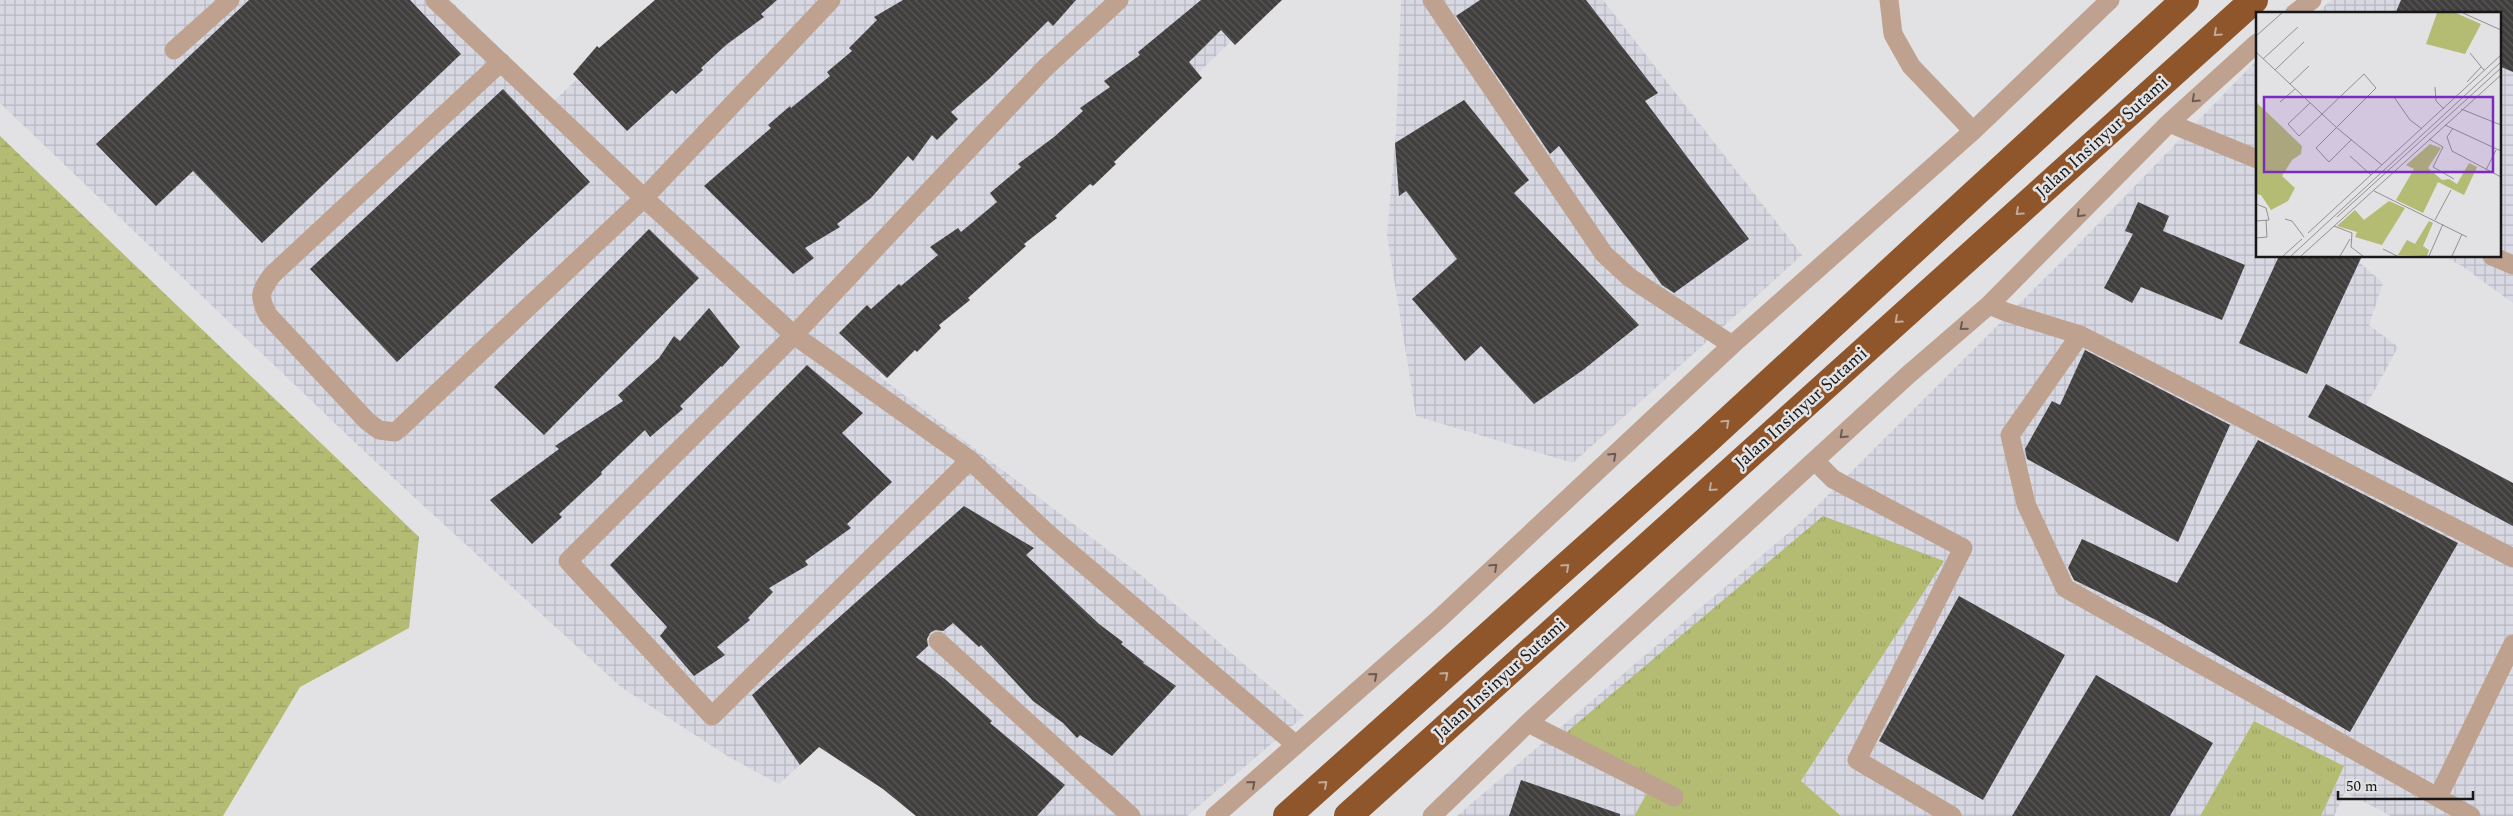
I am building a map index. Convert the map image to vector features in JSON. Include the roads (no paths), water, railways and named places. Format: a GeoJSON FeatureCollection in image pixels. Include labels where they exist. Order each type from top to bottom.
{"type":"FeatureCollection","features":[{"type":"Feature","properties":{"kind":"highway"},"geometry":{"type":"LineString","coordinates":[[1287,816],[1698,448],[2185,0]]}},
{"type":"Feature","properties":{"kind":"highway","name":"Jalan Insinyur Sutami"},"geometry":{"type":"LineString","coordinates":[[1348,816],[2254,0]]}},
{"type":"Feature","properties":{"kind":"street"},"geometry":{"type":"LineString","coordinates":[[174,50],[230,0]]}},
{"type":"Feature","properties":{"kind":"street"},"geometry":{"type":"LineString","coordinates":[[435,0],[644,198],[794,335],[970,460],[1046,532],[1296,745]]}},
{"type":"Feature","properties":{"kind":"street"},"geometry":{"type":"LineString","coordinates":[[501,62],[272,275],[261,290],[261,302],[268,315],[367,421],[379,430],[395,432],[401,427],[644,198],[831,0]]}},
{"type":"Feature","properties":{"kind":"street"},"geometry":{"type":"LineString","coordinates":[[970,460],[712,716],[568,561],[794,335],[1045,68],[1119,0]]}},
{"type":"Feature","properties":{"kind":"street"},"geometry":{"type":"LineString","coordinates":[[1432,0],[1604,254],[1629,277],[1732,345]]}},
{"type":"Feature","properties":{"kind":"street"},"geometry":{"type":"LineString","coordinates":[[1889,0],[1893,34],[1911,66],[1973,131]]}},
{"type":"Feature","properties":{"kind":"street"},"geometry":{"type":"LineString","coordinates":[[1215,816],[1439,619],[1732,345],[1973,131],[2110,0]]}},
{"type":"Feature","properties":{"kind":"street"},"geometry":{"type":"LineString","coordinates":[[2297,12],[2312,0]]}},
{"type":"Feature","properties":{"kind":"street"},"geometry":{"type":"LineString","coordinates":[[1432,816],[1528,723],[1908,375],[1989,305],[2169,123],[2256,44]]}},
{"type":"Feature","properties":{"kind":"street"},"geometry":{"type":"LineString","coordinates":[[2169,123],[2256,159]]}},
{"type":"Feature","properties":{"kind":"street"},"geometry":{"type":"LineString","coordinates":[[2497,258],[2513,265]]}},
{"type":"Feature","properties":{"kind":"street"},"geometry":{"type":"LineString","coordinates":[[1989,305],[2080,335],[2513,558]]}},
{"type":"Feature","properties":{"kind":"street"},"geometry":{"type":"LineString","coordinates":[[2080,335],[2010,436],[2026,504],[2066,588],[2471,816]]}},
{"type":"Feature","properties":{"kind":"street"},"geometry":{"type":"LineString","coordinates":[[1815,461],[1833,479],[1963,548],[1857,760],[1952,816]]}},
{"type":"Feature","properties":{"kind":"street"},"geometry":{"type":"LineString","coordinates":[[938,641],[1131,816]]}},
{"type":"Feature","properties":{"kind":"street"},"geometry":{"type":"LineString","coordinates":[[2438,797],[2513,644]]}},
{"type":"Feature","properties":{"kind":"street"},"geometry":{"type":"LineString","coordinates":[[1528,723],[1674,797]]}}]}
